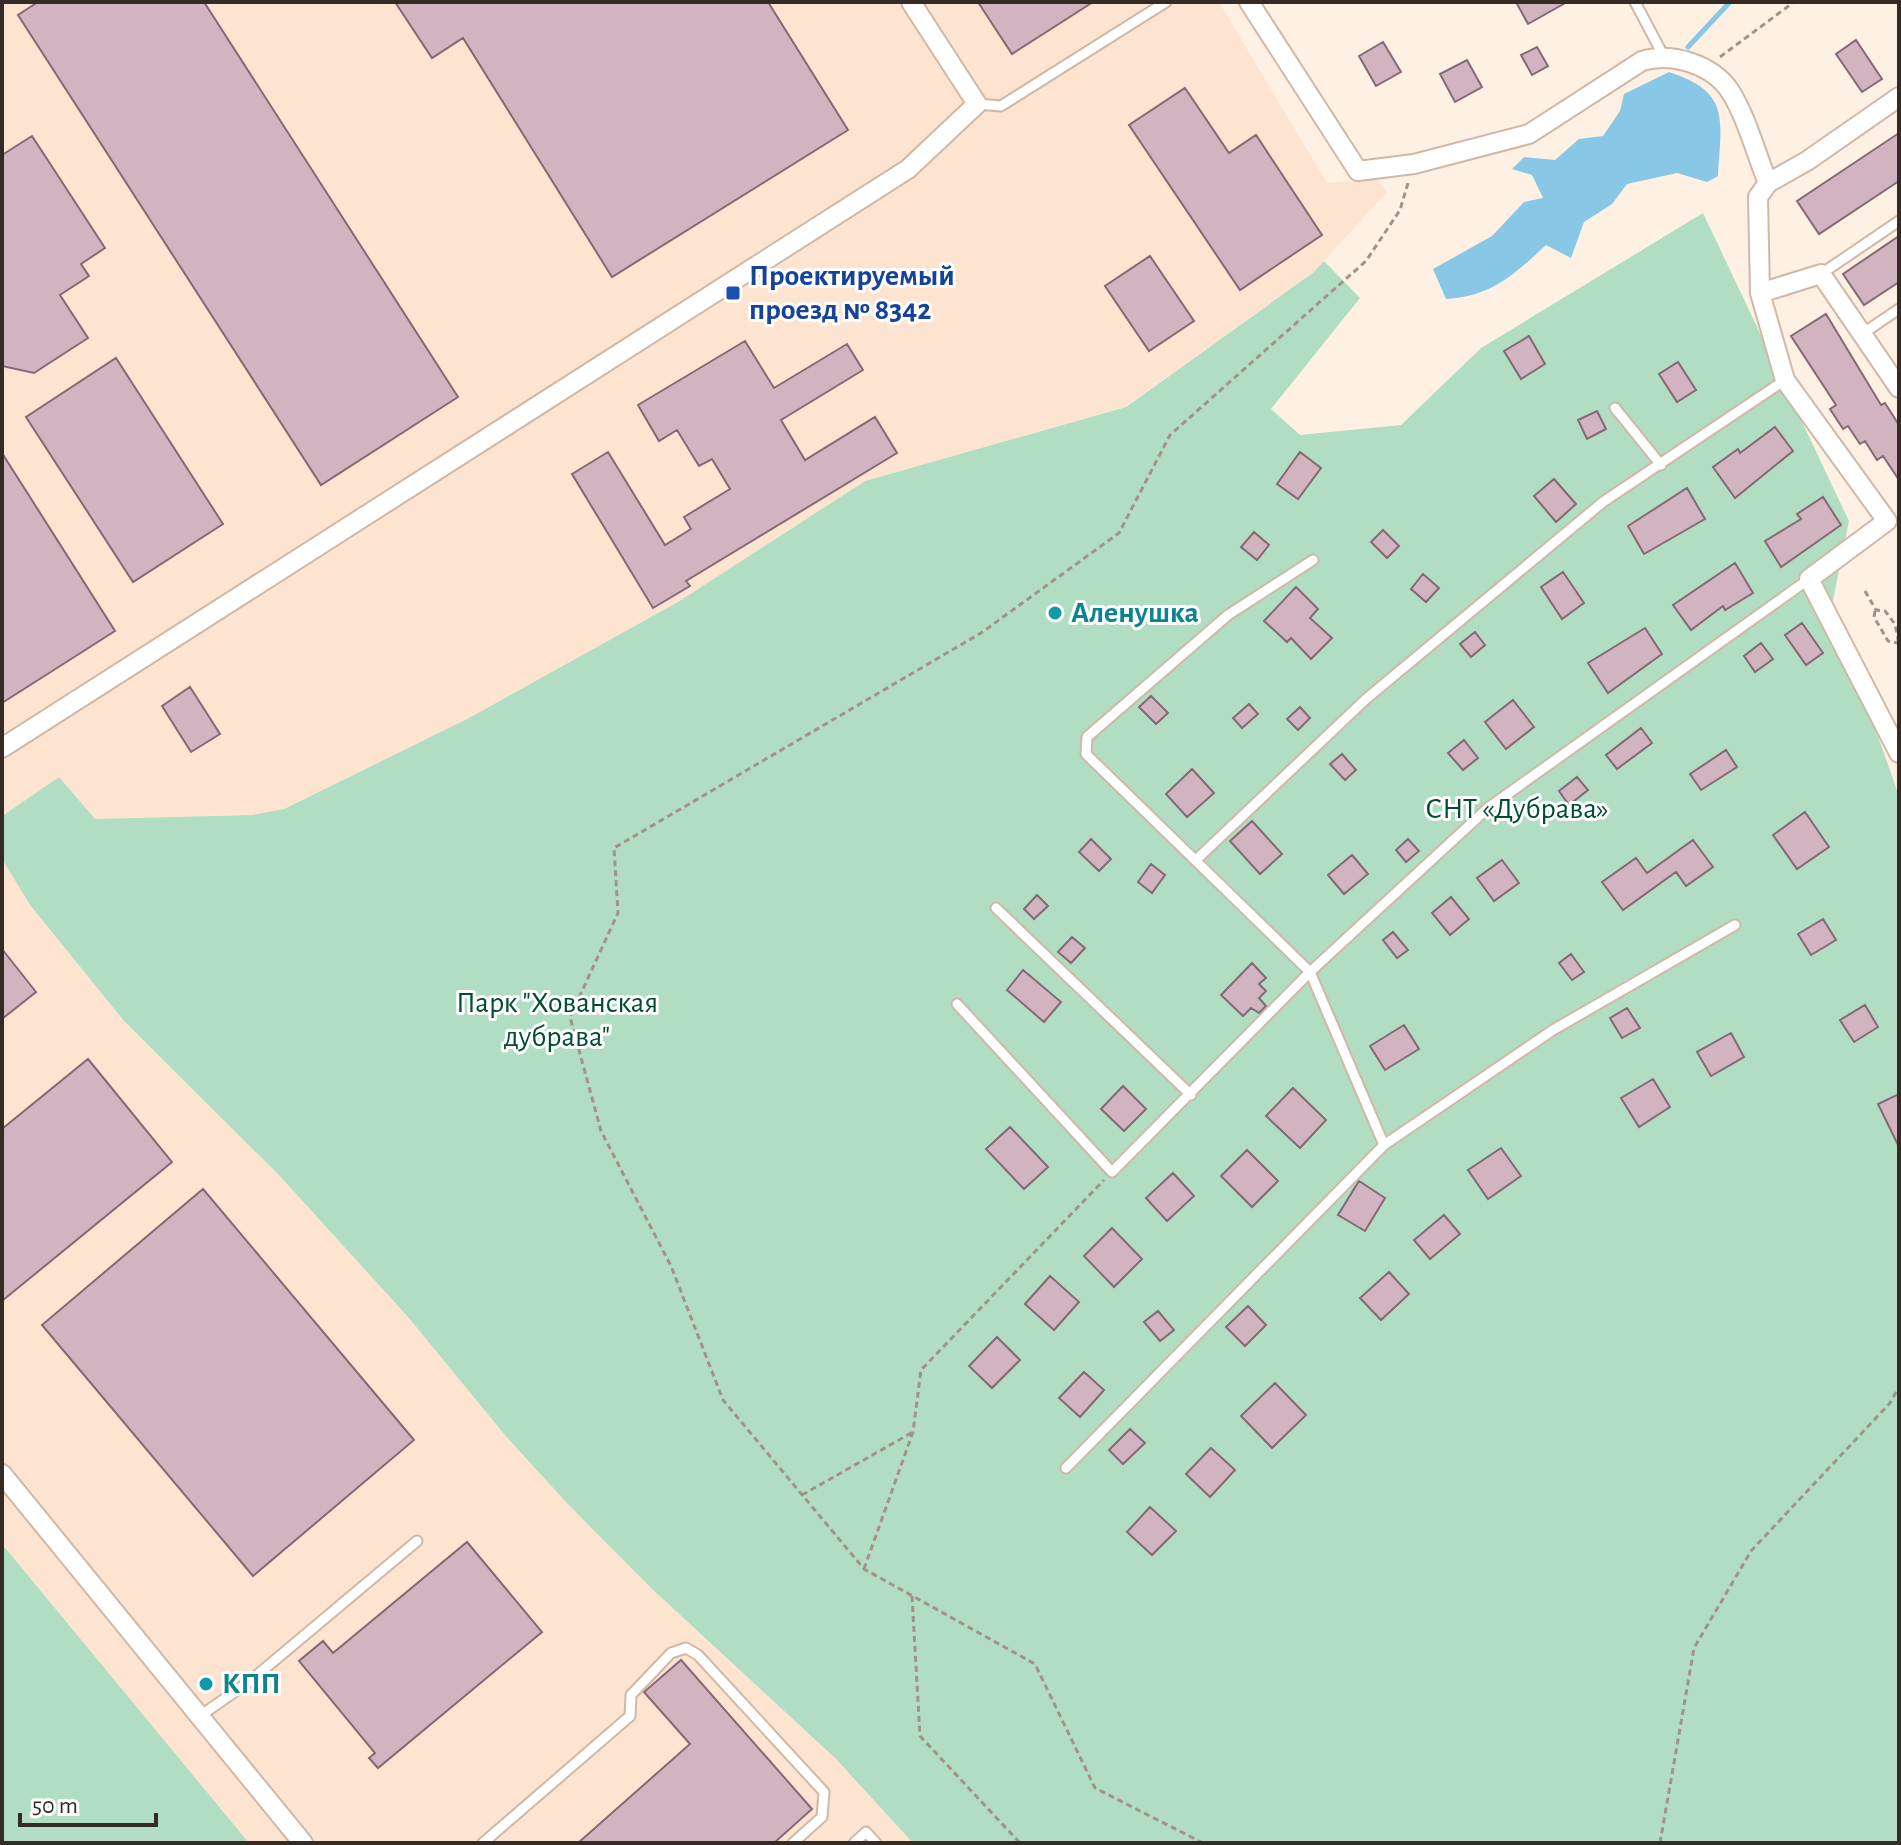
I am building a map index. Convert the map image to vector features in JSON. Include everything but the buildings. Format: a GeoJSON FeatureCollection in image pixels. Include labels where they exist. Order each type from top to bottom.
{"type":"FeatureCollection","features":[{"type":"Feature","properties":{"kind":"street"},"geometry":{"type":"LineString","coordinates":[[2,748],[896,177],[977,104],[911,2]]}},
{"type":"Feature","properties":{"kind":"street"},"geometry":{"type":"LineString","coordinates":[[1249,2],[1358,171],[1414,164],[1529,134],[1642,61],[1663,55],[1703,68],[1729,90],[1768,183]]}},
{"type":"Feature","properties":{"kind":"street"},"geometry":{"type":"LineString","coordinates":[[1899,97],[1807,161],[1768,183],[1758,197],[1760,293],[1785,380],[1887,521],[1809,579],[1899,753]]}},
{"type":"Feature","properties":{"kind":"street"},"geometry":{"type":"LineString","coordinates":[[1760,293],[1821,274],[1899,388]]}},
{"type":"Feature","properties":{"kind":"street"},"geometry":{"type":"LineString","coordinates":[[2,1474],[303,1843]]}},
{"type":"Feature","properties":{"kind":"lane"},"geometry":{"type":"LineString","coordinates":[[977,104],[1001,106],[1166,2]]}},
{"type":"Feature","properties":{"kind":"lane"},"geometry":{"type":"LineString","coordinates":[[1635,2],[1663,55]]}},
{"type":"Feature","properties":{"kind":"lane"},"geometry":{"type":"LineString","coordinates":[[1821,274],[1899,221]]}},
{"type":"Feature","properties":{"kind":"lane"},"geometry":{"type":"LineString","coordinates":[[1861,335],[1899,309]]}},
{"type":"Feature","properties":{"kind":"lane"},"geometry":{"type":"LineString","coordinates":[[1197,859],[1366,699],[1603,502],[1785,380]]}},
{"type":"Feature","properties":{"kind":"lane"},"geometry":{"type":"LineString","coordinates":[[1615,408],[1661,465]]}},
{"type":"Feature","properties":{"kind":"lane"},"geometry":{"type":"LineString","coordinates":[[1313,560],[1228,615],[1087,737],[1086,754],[1310,972],[1384,1145]]}},
{"type":"Feature","properties":{"kind":"lane"},"geometry":{"type":"LineString","coordinates":[[957,1004],[1112,1172],[1310,972],[1488,808],[1809,579]]}},
{"type":"Feature","properties":{"kind":"lane"},"geometry":{"type":"LineString","coordinates":[[996,908],[1191,1095]]}},
{"type":"Feature","properties":{"kind":"lane"},"geometry":{"type":"LineString","coordinates":[[1066,1468],[1384,1145],[1553,1030],[1735,925]]}},
{"type":"Feature","properties":{"kind":"lane"},"geometry":{"type":"LineString","coordinates":[[200,1716],[250,1681],[417,1541]]}},
{"type":"Feature","properties":{"kind":"lane"},"geometry":{"type":"LineString","coordinates":[[483,1843],[630,1716],[631,1695],[671,1653],[686,1648],[698,1655],[824,1792],[822,1817],[793,1843]]}},
{"type":"Feature","properties":{"kind":"lane"},"geometry":{"type":"LineString","coordinates":[[854,1843],[866,1832],[876,1843]]}},
{"type":"Feature","properties":{"kind":"path"},"geometry":{"type":"LineString","coordinates":[[1703,68],[1737,47],[1794,2]]}},
{"type":"Feature","properties":{"kind":"path"},"geometry":{"type":"LineString","coordinates":[[1203,1843],[1095,1788],[1035,1664],[864,1569],[723,1400],[671,1266],[601,1131],[570,1017],[618,913],[614,848],[981,633],[1119,533],[1170,435],[1366,261],[1400,210],[1414,164]]}},
{"type":"Feature","properties":{"kind":"path"},"geometry":{"type":"LineString","coordinates":[[1865,591],[1876,610],[1874,617],[1888,641],[1898,644],[1895,624],[1885,611],[1876,610]]}},
{"type":"Feature","properties":{"kind":"path"},"geometry":{"type":"LineString","coordinates":[[864,1569],[913,1432],[921,1370],[1112,1172]]}},
{"type":"Feature","properties":{"kind":"path"},"geometry":{"type":"LineString","coordinates":[[1660,1843],[1694,1648],[1751,1551],[1890,1403],[1899,1387]]}},
{"type":"Feature","properties":{"kind":"path"},"geometry":{"type":"LineString","coordinates":[[802,1495],[913,1432]]}},
{"type":"Feature","properties":{"kind":"path"},"geometry":{"type":"LineString","coordinates":[[912,1596],[920,1736],[1020,1843]]}},
{"type":"Feature","properties":{"kind":"shaded area"},"geometry":{"type":"Polygon","coordinates":[[[2,2],[1219,2],[1327,183],[1377,179],[1387,192],[1314,272],[1125,407],[865,481],[678,602],[469,718],[273,814],[94,819],[59,777],[2,816],[2,2]]]}},
{"type":"Feature","properties":{"kind":"shaded area"},"geometry":{"type":"Polygon","coordinates":[[[2,859],[30,905],[124,1021],[278,1174],[408,1317],[504,1434],[650,1587],[836,1759],[913,1843],[249,1843],[2,1544],[2,859]]]}},
{"type":"Feature","properties":{"kind":"green space"},"geometry":{"type":"Polygon","coordinates":[[[1703,213],[1849,521],[1832,605],[1899,796],[1899,1843],[913,1843],[836,1759],[650,1587],[565,1501],[504,1434],[408,1317],[278,1174],[124,1021],[30,905],[2,859],[2,816],[59,777],[95,819],[253,815],[284,809],[469,718],[678,602],[865,481],[1126,407],[1314,272],[1324,261],[1360,298],[1271,409],[1300,435],[1401,425],[1481,348],[1703,213]]]}},
{"type":"Feature","properties":{"kind":"green space"},"geometry":{"type":"Polygon","coordinates":[[[2,1544],[249,1843],[2,1843],[2,1544]]]}},
{"type":"Feature","properties":{"kind":"water"},"geometry":{"type":"Polygon","coordinates":[[[1669,72],[1689,80],[1713,99],[1720,123],[1718,176],[1707,182],[1677,173],[1627,184],[1612,204],[1584,222],[1571,258],[1546,245],[1523,266],[1489,289],[1446,299],[1433,269],[1492,236],[1524,202],[1543,198],[1532,175],[1512,169],[1524,157],[1555,160],[1579,139],[1603,136],[1620,111],[1624,94],[1669,72]]]}},
{"type":"Feature","properties":{"kind":"waterway"},"geometry":{"type":"LineString","coordinates":[[1688,47],[1730,2]]}},
{"type":"Feature","properties":{"kind":"place","name":"Проектируемый проезд № 8342"},"geometry":{"type":"Point","coordinates":[733,293]}},
{"type":"Feature","properties":{"kind":"place","name":"Аленушка"},"geometry":{"type":"Point","coordinates":[1055,613]}},
{"type":"Feature","properties":{"kind":"place","name":"КПП"},"geometry":{"type":"Point","coordinates":[206,1684]}},
{"type":"Feature","properties":{"kind":"park label","name":"СНТ «Дубрава»"},"geometry":{"type":"Point","coordinates":[1517,809]}},
{"type":"Feature","properties":{"kind":"park label","name":"Парк \"Хованская дубрава\""},"geometry":{"type":"Point","coordinates":[557,1020]}}]}
